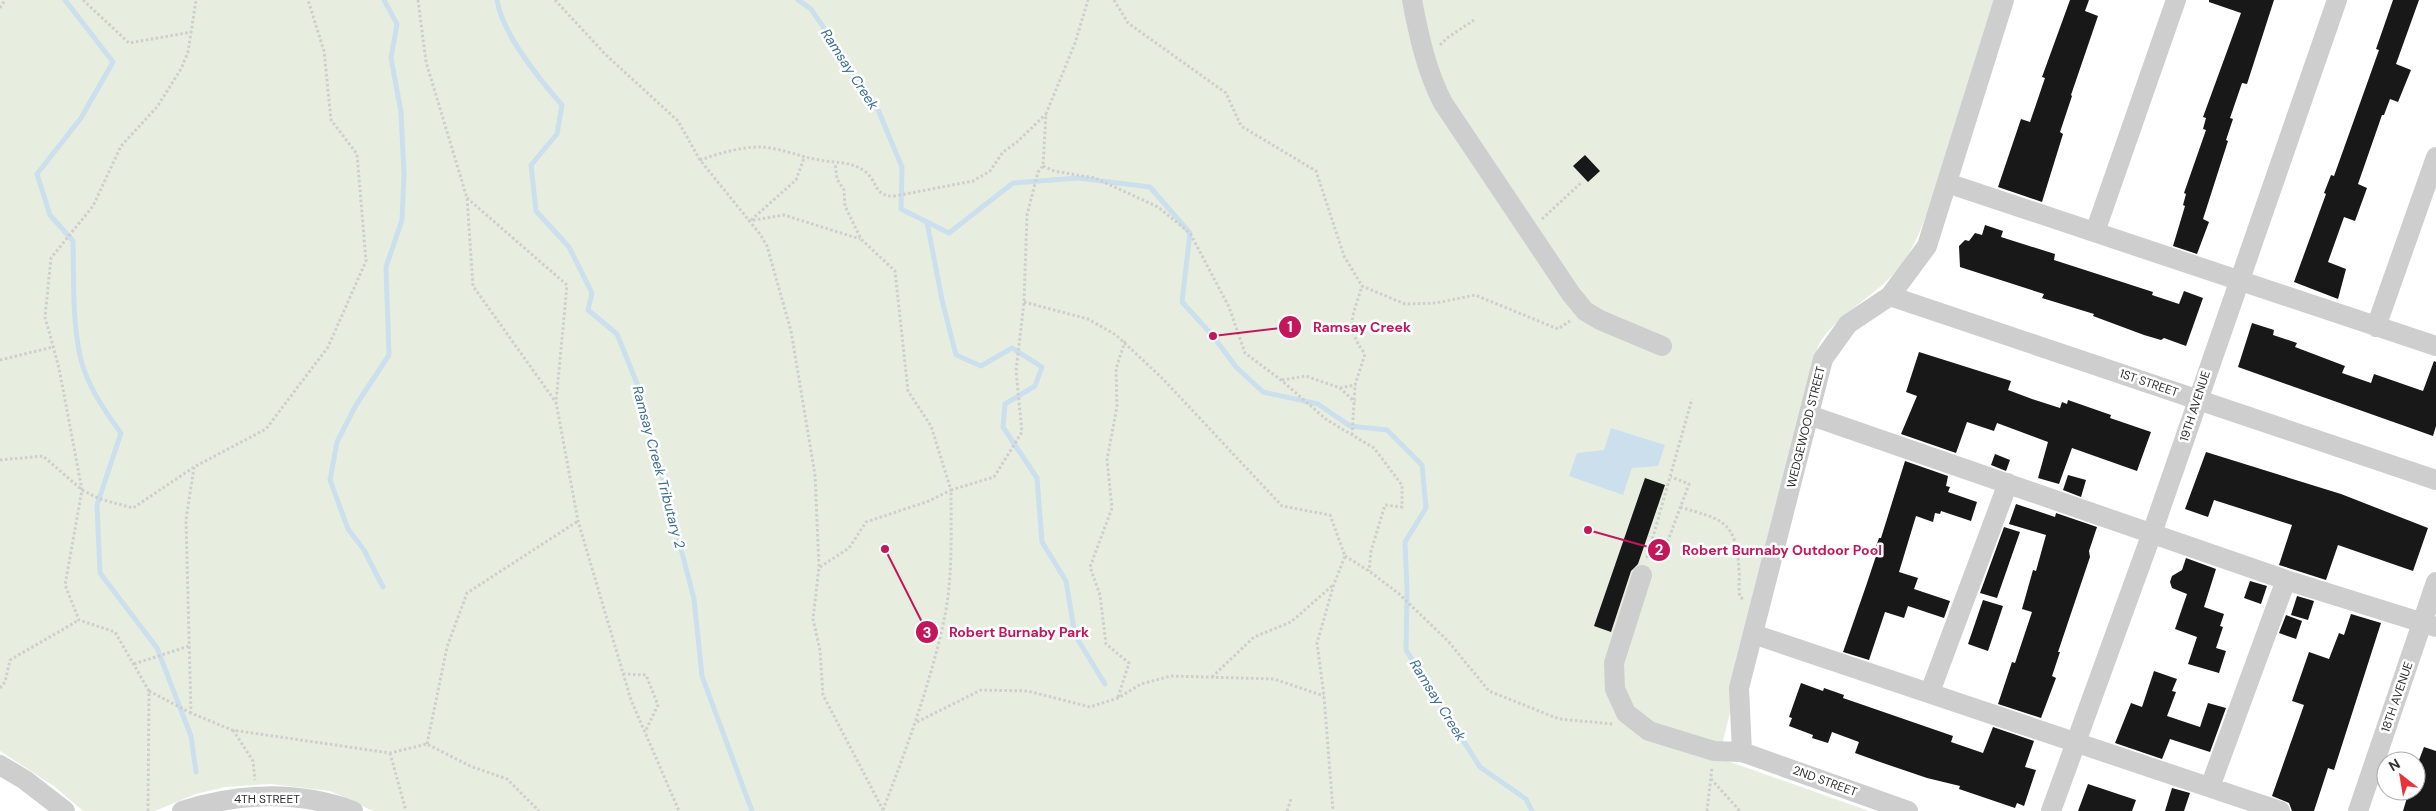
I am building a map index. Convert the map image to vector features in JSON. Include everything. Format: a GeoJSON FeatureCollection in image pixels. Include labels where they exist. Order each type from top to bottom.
{"type":"FeatureCollection","features":[{"type":"Feature","properties":{"kind":"street"},"geometry":{"type":"LineString","coordinates":[[1412,0],[1431,80],[1443,103],[1530,230],[1571,294],[1585,311],[1600,320],[1662,346]]}},
{"type":"Feature","properties":{"kind":"street","name":"WEDGEWOOD STREET"},"geometry":{"type":"LineString","coordinates":[[1742,752],[1739,688],[1823,359],[1848,324],[1890,296],[1927,246],[2004,0]]}},
{"type":"Feature","properties":{"kind":"street"},"geometry":{"type":"LineString","coordinates":[[2095,232],[2176,0]]}},
{"type":"Feature","properties":{"kind":"street","name":"19TH AVENUE"},"geometry":{"type":"LineString","coordinates":[[2051,811],[2152,533],[2338,0]]}},
{"type":"Feature","properties":{"kind":"street"},"geometry":{"type":"LineString","coordinates":[[2376,326],[2436,157]]}},
{"type":"Feature","properties":{"kind":"street"},"geometry":{"type":"LineString","coordinates":[[1947,183],[2436,346]]}},
{"type":"Feature","properties":{"kind":"street","name":"1ST STREET"},"geometry":{"type":"LineString","coordinates":[[1890,296],[2436,480]]}},
{"type":"Feature","properties":{"kind":"street"},"geometry":{"type":"LineString","coordinates":[[1809,414],[2286,580],[2429,625]]}},
{"type":"Feature","properties":{"kind":"street"},"geometry":{"type":"LineString","coordinates":[[1930,692],[2008,483]]}},
{"type":"Feature","properties":{"kind":"street"},"geometry":{"type":"LineString","coordinates":[[1636,723],[1622,705],[1615,689],[1614,672],[1616,654],[1642,575]]}},
{"type":"Feature","properties":{"kind":"street"},"geometry":{"type":"LineString","coordinates":[[2210,786],[2286,580]]}},
{"type":"Feature","properties":{"kind":"street","name":"18TH AVENUE"},"geometry":{"type":"LineString","coordinates":[[2358,811],[2429,625],[2436,582]]}},
{"type":"Feature","properties":{"kind":"street"},"geometry":{"type":"LineString","coordinates":[[1753,634],[2280,811]]}},
{"type":"Feature","properties":{"kind":"street","name":"2ND STREET"},"geometry":{"type":"LineString","coordinates":[[1636,723],[1649,731],[1714,751],[1742,752],[1908,811]]}},
{"type":"Feature","properties":{"kind":"street"},"geometry":{"type":"LineString","coordinates":[[0,764],[64,811]]}},
{"type":"Feature","properties":{"kind":"street","name":"4TH STREET"},"geometry":{"type":"LineString","coordinates":[[182,811],[226,799],[256,797],[316,800],[353,811]]}},
{"type":"Feature","properties":{"kind":"path"},"geometry":{"type":"LineString","coordinates":[[0,8],[5,0]]}},
{"type":"Feature","properties":{"kind":"path"},"geometry":{"type":"LineString","coordinates":[[82,0],[129,43],[192,32]]}},
{"type":"Feature","properties":{"kind":"path"},"geometry":{"type":"LineString","coordinates":[[79,620],[65,585],[82,490],[60,368],[45,317],[51,258],[93,206],[121,146],[157,107],[181,69],[188,52],[196,0]]}},
{"type":"Feature","properties":{"kind":"path"},"geometry":{"type":"LineString","coordinates":[[0,460],[43,456],[82,490],[100,499],[133,508],[194,466],[266,429],[328,347],[366,261],[357,154],[331,120],[324,51],[308,0]]}},
{"type":"Feature","properties":{"kind":"path"},"geometry":{"type":"LineString","coordinates":[[418,0],[426,62],[467,198],[473,286],[556,402]]}},
{"type":"Feature","properties":{"kind":"path"},"geometry":{"type":"LineString","coordinates":[[555,0],[606,55],[678,121],[700,160],[767,246],[791,330],[815,474],[820,567],[813,619],[820,650],[824,695],[883,811]]}},
{"type":"Feature","properties":{"kind":"path"},"geometry":{"type":"LineString","coordinates":[[820,567],[849,548],[866,522],[929,501],[951,490],[994,477],[1022,432],[1016,371],[1024,302],[1027,215],[1038,172],[1043,166],[1046,114],[1075,43],[1088,0]]}},
{"type":"Feature","properties":{"kind":"path"},"geometry":{"type":"LineString","coordinates":[[1114,0],[1128,23],[1226,92],[1241,126],[1316,171],[1344,256],[1362,286],[1405,304],[1436,303],[1475,295],[1558,329],[1585,311]]}},
{"type":"Feature","properties":{"kind":"path"},"geometry":{"type":"LineString","coordinates":[[1426,63],[1446,38],[1474,20]]}},
{"type":"Feature","properties":{"kind":"path"},"geometry":{"type":"LineString","coordinates":[[700,160],[730,150],[769,148],[804,158],[835,163],[841,161],[863,170],[873,180],[878,192],[886,197],[973,181],[990,171],[1003,152],[1017,142],[1046,114]]}},
{"type":"Feature","properties":{"kind":"path"},"geometry":{"type":"LineString","coordinates":[[748,221],[766,208],[796,180],[804,158]]}},
{"type":"Feature","properties":{"kind":"path"},"geometry":{"type":"LineString","coordinates":[[835,163],[837,180],[844,190],[845,206],[861,239],[896,271],[908,390],[931,426],[951,490],[951,548],[944,618],[917,722],[883,811]]}},
{"type":"Feature","properties":{"kind":"path"},"geometry":{"type":"LineString","coordinates":[[1043,166],[1054,171],[1095,178],[1158,206],[1190,233],[1229,307],[1245,353],[1281,380],[1327,420],[1374,448],[1402,486],[1402,507],[1386,505],[1371,550],[1370,571]]}},
{"type":"Feature","properties":{"kind":"path"},"geometry":{"type":"LineString","coordinates":[[1530,230],[1582,182]]}},
{"type":"Feature","properties":{"kind":"path"},"geometry":{"type":"LineString","coordinates":[[467,198],[567,285],[556,402],[578,521],[631,700],[679,811]]}},
{"type":"Feature","properties":{"kind":"path"},"geometry":{"type":"LineString","coordinates":[[748,221],[784,215],[861,239]]}},
{"type":"Feature","properties":{"kind":"path"},"geometry":{"type":"LineString","coordinates":[[1352,434],[1355,385],[1366,354],[1354,338],[1351,322],[1362,286]]}},
{"type":"Feature","properties":{"kind":"path"},"geometry":{"type":"LineString","coordinates":[[1024,302],[1088,319],[1125,341],[1282,506],[1330,515],[1344,556],[1317,643],[1324,696],[1333,811]]}},
{"type":"Feature","properties":{"kind":"path"},"geometry":{"type":"LineString","coordinates":[[1118,698],[1129,663],[1106,644],[1100,595],[1090,567],[1112,508],[1107,460],[1117,406],[1116,369],[1125,341]]}},
{"type":"Feature","properties":{"kind":"path"},"geometry":{"type":"LineString","coordinates":[[0,360],[53,346]]}},
{"type":"Feature","properties":{"kind":"path"},"geometry":{"type":"LineString","coordinates":[[1281,380],[1306,376],[1340,388],[1355,402]]}},
{"type":"Feature","properties":{"kind":"path"},"geometry":{"type":"LineString","coordinates":[[1340,388],[1355,385]]}},
{"type":"Feature","properties":{"kind":"path"},"geometry":{"type":"LineString","coordinates":[[1642,575],[1692,399]]}},
{"type":"Feature","properties":{"kind":"path"},"geometry":{"type":"LineString","coordinates":[[191,713],[186,520],[194,466]]}},
{"type":"Feature","properties":{"kind":"path"},"geometry":{"type":"LineString","coordinates":[[1651,542],[1666,546],[1689,484],[1671,478]]}},
{"type":"Feature","properties":{"kind":"path"},"geometry":{"type":"LineString","coordinates":[[1680,507],[1715,516],[1727,526],[1736,538],[1740,597],[1760,605]]}},
{"type":"Feature","properties":{"kind":"path"},"geometry":{"type":"LineString","coordinates":[[426,744],[447,647],[467,593],[578,521]]}},
{"type":"Feature","properties":{"kind":"path"},"geometry":{"type":"LineString","coordinates":[[1344,556],[1370,571],[1398,593],[1448,641],[1489,691],[1559,719],[1616,725],[1636,723]]}},
{"type":"Feature","properties":{"kind":"path"},"geometry":{"type":"LineString","coordinates":[[1212,677],[1254,637],[1291,622],[1334,584]]}},
{"type":"Feature","properties":{"kind":"path"},"geometry":{"type":"LineString","coordinates":[[0,688],[5,682],[10,660],[79,620],[115,632],[149,691],[148,811]]}},
{"type":"Feature","properties":{"kind":"path"},"geometry":{"type":"LineString","coordinates":[[134,664],[189,646]]}},
{"type":"Feature","properties":{"kind":"path"},"geometry":{"type":"LineString","coordinates":[[623,674],[646,675],[658,705],[645,733]]}},
{"type":"Feature","properties":{"kind":"path"},"geometry":{"type":"LineString","coordinates":[[917,722],[981,690],[1028,692],[1090,707],[1118,698],[1141,684],[1171,676],[1274,679],[1324,696]]}},
{"type":"Feature","properties":{"kind":"path"},"geometry":{"type":"LineString","coordinates":[[149,691],[191,713],[232,730],[390,753],[426,744],[470,766],[507,779],[539,811]]}},
{"type":"Feature","properties":{"kind":"path"},"geometry":{"type":"LineString","coordinates":[[232,730],[254,761],[256,797]]}},
{"type":"Feature","properties":{"kind":"path"},"geometry":{"type":"LineString","coordinates":[[1707,811],[1714,751]]}},
{"type":"Feature","properties":{"kind":"path"},"geometry":{"type":"LineString","coordinates":[[390,753],[406,811]]}},
{"type":"Feature","properties":{"kind":"path"},"geometry":{"type":"LineString","coordinates":[[1710,779],[1740,811]]}},
{"type":"Feature","properties":{"kind":"path"},"geometry":{"type":"LineString","coordinates":[[1286,811],[1292,800]]}},
{"type":"Feature","properties":{"kind":"shaded area"},"geometry":{"type":"Polygon","coordinates":[[[0,0],[1995,0],[1968,91],[1928,211],[1916,240],[1896,271],[1874,292],[1837,322],[1818,346],[1719,758],[1869,811],[373,811],[330,791],[270,784],[225,787],[196,794],[155,811],[83,811],[55,787],[0,751],[0,0]]]}},
{"type":"Feature","properties":{"kind":"water"},"geometry":{"type":"Polygon","coordinates":[[[1611,428],[1665,445],[1658,466],[1632,468],[1623,495],[1569,476],[1577,453],[1604,450],[1611,428]]]}},
{"type":"Feature","properties":{"kind":"building"},"geometry":{"type":"Polygon","coordinates":[[[2070,0],[2089,0],[2085,11],[2098,16],[2071,95],[2060,132],[2063,134],[2042,202],[1998,187],[2021,119],[2030,122],[2045,78],[2042,77],[2070,0]]]}},
{"type":"Feature","properties":{"kind":"building"},"geometry":{"type":"Polygon","coordinates":[[[2209,0],[2274,0],[2247,84],[2242,83],[2230,118],[2233,119],[2226,140],[2228,141],[2203,219],[2209,222],[2197,254],[2173,246],[2185,206],[2183,205],[2186,194],[2184,193],[2206,130],[2203,129],[2206,118],[2203,117],[2241,13],[2209,2],[2209,0]]]}},
{"type":"Feature","properties":{"kind":"building"},"geometry":{"type":"Polygon","coordinates":[[[2393,0],[2419,0],[2396,64],[2411,70],[2398,102],[2390,99],[2384,115],[2382,115],[2358,184],[2367,188],[2355,221],[2344,217],[2328,262],[2346,269],[2338,299],[2294,282],[2326,194],[2324,193],[2331,175],[2334,176],[2379,50],[2376,49],[2393,0]]]}},
{"type":"Feature","properties":{"kind":"building"},"geometry":{"type":"Polygon","coordinates":[[[1585,155],[1600,171],[1588,182],[1573,166],[1585,155]]]}},
{"type":"Feature","properties":{"kind":"building"},"geometry":{"type":"Polygon","coordinates":[[[1985,225],[2003,231],[2001,237],[2055,254],[2054,260],[2153,292],[2152,295],[2179,304],[2184,291],[2203,298],[2186,346],[2164,338],[2161,340],[2144,335],[2093,316],[2094,314],[2042,298],[2044,294],[1960,267],[1959,246],[1965,240],[1969,241],[1975,233],[1982,235],[1985,225]]]}},
{"type":"Feature","properties":{"kind":"building"},"geometry":{"type":"Polygon","coordinates":[[[2252,323],[2274,330],[2273,335],[2297,343],[2295,347],[2345,366],[2342,373],[2371,383],[2374,374],[2423,391],[2434,361],[2436,362],[2436,426],[2433,436],[2238,367],[2252,323]]]}},
{"type":"Feature","properties":{"kind":"building"},"geometry":{"type":"Polygon","coordinates":[[[1919,352],[2011,381],[2008,390],[2032,399],[2060,408],[2062,402],[2067,404],[2068,400],[2111,415],[2110,418],[2151,432],[2137,471],[2072,448],[2059,484],[2038,478],[2048,442],[1997,423],[1994,431],[1967,422],[1956,453],[1901,434],[1917,396],[1906,392],[1919,352]]]}},
{"type":"Feature","properties":{"kind":"building"},"geometry":{"type":"Polygon","coordinates":[[[2206,452],[2341,494],[2428,528],[2413,571],[2338,545],[2326,580],[2279,565],[2292,525],[2214,500],[2208,517],[2185,509],[2206,452]]]}},
{"type":"Feature","properties":{"kind":"building"},"geometry":{"type":"Polygon","coordinates":[[[1995,454],[2010,460],[2006,471],[1991,465],[1995,454]]]}},
{"type":"Feature","properties":{"kind":"building"},"geometry":{"type":"Polygon","coordinates":[[[1905,461],[1948,476],[1946,486],[1950,487],[1948,492],[1977,502],[1971,521],[1941,511],[1940,514],[1935,513],[1933,522],[1916,516],[1899,572],[1918,578],[1914,589],[1950,601],[1944,618],[1908,606],[1904,618],[1885,612],[1869,660],[1843,652],[1876,556],[1873,555],[1879,538],[1881,538],[1905,461]]]}},
{"type":"Feature","properties":{"kind":"building"},"geometry":{"type":"Polygon","coordinates":[[[2068,475],[2086,480],[2081,497],[2063,490],[2068,475]]]}},
{"type":"Feature","properties":{"kind":"building"},"geometry":{"type":"Polygon","coordinates":[[[1645,478],[1665,485],[1638,564],[1631,571],[1611,632],[1594,626],[1645,478]]]}},
{"type":"Feature","properties":{"kind":"building"},"geometry":{"type":"Polygon","coordinates":[[[2016,504],[2055,517],[2056,513],[2097,527],[2089,551],[2090,557],[2058,652],[2060,652],[2052,676],[2056,678],[2041,718],[1998,704],[2012,662],[2015,663],[2032,612],[2022,609],[2033,570],[2036,571],[2046,535],[2009,524],[2016,504]]]}},
{"type":"Feature","properties":{"kind":"building"},"geometry":{"type":"Polygon","coordinates":[[[2004,527],[2020,532],[1997,598],[1980,593],[2004,527]]]}},
{"type":"Feature","properties":{"kind":"building"},"geometry":{"type":"Polygon","coordinates":[[[2186,558],[2216,569],[2204,607],[2224,614],[2220,626],[2223,627],[2216,648],[2226,651],[2219,673],[2188,664],[2197,637],[2175,629],[2187,594],[2172,588],[2170,582],[2172,576],[2182,570],[2186,558]]]}},
{"type":"Feature","properties":{"kind":"building"},"geometry":{"type":"Polygon","coordinates":[[[2250,581],[2267,586],[2261,604],[2244,598],[2250,581]]]}},
{"type":"Feature","properties":{"kind":"building"},"geometry":{"type":"Polygon","coordinates":[[[2297,596],[2314,601],[2308,620],[2291,615],[2297,596]]]}},
{"type":"Feature","properties":{"kind":"building"},"geometry":{"type":"Polygon","coordinates":[[[1983,600],[2003,606],[1988,651],[1968,644],[1983,600]]]}},
{"type":"Feature","properties":{"kind":"building"},"geometry":{"type":"Polygon","coordinates":[[[2351,614],[2381,623],[2334,770],[2328,768],[2314,811],[2292,811],[2289,803],[2272,796],[2304,705],[2292,701],[2309,652],[2329,659],[2339,633],[2344,635],[2351,614]]]}},
{"type":"Feature","properties":{"kind":"building"},"geometry":{"type":"Polygon","coordinates":[[[2286,615],[2302,621],[2296,639],[2279,633],[2286,615]]]}},
{"type":"Feature","properties":{"kind":"building"},"geometry":{"type":"Polygon","coordinates":[[[2154,671],[2177,679],[2172,691],[2176,692],[2167,716],[2200,727],[2208,703],[2226,708],[2210,752],[2170,739],[2162,759],[2115,743],[2131,703],[2142,707],[2154,671]]]}},
{"type":"Feature","properties":{"kind":"building"},"geometry":{"type":"Polygon","coordinates":[[[1801,683],[1823,691],[1824,688],[1844,695],[1843,698],[1953,736],[1951,742],[1983,753],[1993,727],[2034,741],[2025,767],[2036,770],[2024,806],[2017,803],[2015,808],[1959,789],[1960,786],[1927,778],[1855,753],[1859,742],[1832,732],[1828,743],[1812,738],[1813,735],[1789,726],[1792,718],[1789,717],[1801,683]]]}},
{"type":"Feature","properties":{"kind":"building"},"geometry":{"type":"Polygon","coordinates":[[[2424,747],[2436,751],[2436,811],[2403,811],[2406,801],[2426,801],[2426,751],[2422,751],[2424,747]]]}},
{"type":"Feature","properties":{"kind":"building"},"geometry":{"type":"Polygon","coordinates":[[[2088,784],[2136,800],[2132,811],[2078,811],[2088,784]]]}},
{"type":"Feature","properties":{"kind":"building"},"geometry":{"type":"Polygon","coordinates":[[[2172,788],[2190,793],[2184,811],[2165,811],[2172,788]]]}},
{"type":"Feature","properties":{"kind":"waterway"},"geometry":{"type":"LineString","coordinates":[[65,0],[113,62],[81,118],[37,174],[50,215],[73,241],[75,316],[78,346],[84,370],[98,399],[121,433],[97,505],[100,573],[157,648],[191,736],[196,772]]}},
{"type":"Feature","properties":{"kind":"waterway"},"geometry":{"type":"LineString","coordinates":[[383,587],[364,550],[348,529],[330,480],[337,442],[356,405],[389,355],[386,267],[402,220],[404,174],[401,112],[391,58],[397,24],[384,0]]}},
{"type":"Feature","properties":{"kind":"waterway","name":"Ramsay Creek Tributary 2"},"geometry":{"type":"LineString","coordinates":[[497,0],[506,27],[523,56],[562,105],[557,134],[531,165],[536,211],[569,247],[592,293],[588,310],[617,334],[640,391],[694,599],[702,676],[752,811]]}},
{"type":"Feature","properties":{"kind":"waterway","name":"Ramsay Creek"},"geometry":{"type":"LineString","coordinates":[[798,0],[811,9],[876,105],[902,167],[901,209],[949,233],[1013,183],[1078,178],[1150,187],[1190,233],[1182,302],[1213,336],[1236,367],[1263,392],[1318,404],[1350,426],[1387,430],[1422,465],[1426,508],[1405,542],[1407,590],[1406,650],[1480,767],[1526,799],[1532,811]]}},
{"type":"Feature","properties":{"kind":"waterway"},"geometry":{"type":"LineString","coordinates":[[927,222],[942,300],[956,355],[981,366],[1012,348],[1042,367],[1035,386],[1005,404],[1003,427],[1037,478],[1042,542],[1066,581],[1075,635],[1105,684]]}},
{"type":"Feature","properties":{"kind":"place","name":"Ramsay Creek"},"geometry":{"type":"Point","coordinates":[1213,336]}},
{"type":"Feature","properties":{"kind":"place","name":"Robert Burnaby Outdoor Pool"},"geometry":{"type":"Point","coordinates":[1588,530]}},
{"type":"Feature","properties":{"kind":"place","name":"Robert Burnaby Park"},"geometry":{"type":"Point","coordinates":[885,549]}}]}
